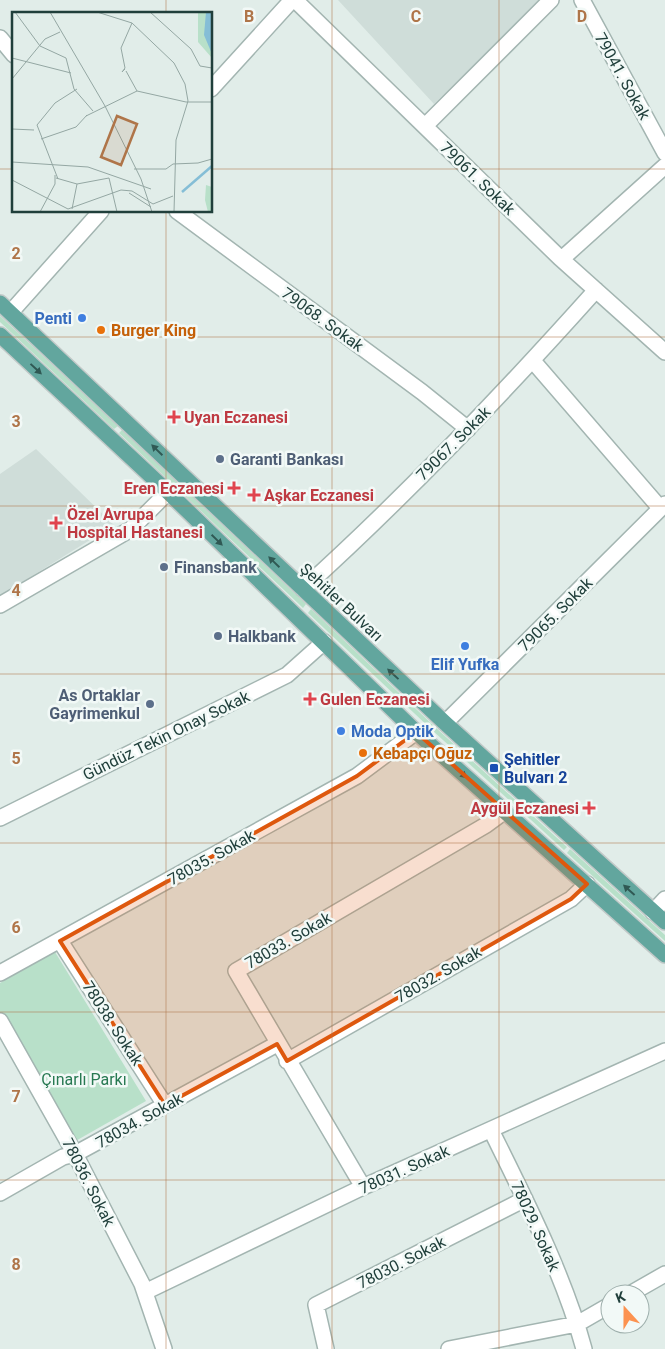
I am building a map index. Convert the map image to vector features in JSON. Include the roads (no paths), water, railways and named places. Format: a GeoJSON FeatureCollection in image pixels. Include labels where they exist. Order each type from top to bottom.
{"type":"FeatureCollection","features":[{"type":"Feature","properties":{"kind":"main road","name":"Şehitler Bulvarı"},"geometry":{"type":"LineString","coordinates":[[5,307],[445,723],[665,922]]}},
{"type":"Feature","properties":{"kind":"main road"},"geometry":{"type":"LineString","coordinates":[[0,335],[168,492],[416,732],[665,955]]}},
{"type":"Feature","properties":{"kind":"street"},"geometry":{"type":"LineString","coordinates":[[212,88],[294,0]]}},
{"type":"Feature","properties":{"kind":"street","name":"79061. Sokak"},"geometry":{"type":"LineString","coordinates":[[294,0],[560,258],[665,352]]}},
{"type":"Feature","properties":{"kind":"street"},"geometry":{"type":"LineString","coordinates":[[425,126],[551,0]]}},
{"type":"Feature","properties":{"kind":"street","name":"79041. Sokak"},"geometry":{"type":"LineString","coordinates":[[582,0],[665,153]]}},
{"type":"Feature","properties":{"kind":"street"},"geometry":{"type":"LineString","coordinates":[[0,38],[12,53]]}},
{"type":"Feature","properties":{"kind":"street"},"geometry":{"type":"LineString","coordinates":[[560,258],[565,256],[665,166]]}},
{"type":"Feature","properties":{"kind":"street"},"geometry":{"type":"LineString","coordinates":[[5,307],[100,212]]}},
{"type":"Feature","properties":{"kind":"street","name":"79068. Sokak"},"geometry":{"type":"LineString","coordinates":[[178,212],[422,392],[468,429]]}},
{"type":"Feature","properties":{"kind":"street","name":"79067. Sokak"},"geometry":{"type":"LineString","coordinates":[[303,589],[468,429],[533,361],[596,290]]}},
{"type":"Feature","properties":{"kind":"street"},"geometry":{"type":"LineString","coordinates":[[533,361],[663,506]]}},
{"type":"Feature","properties":{"kind":"street"},"geometry":{"type":"LineString","coordinates":[[0,605],[131,530],[168,492]]}},
{"type":"Feature","properties":{"kind":"street","name":"79065. Sokak"},"geometry":{"type":"LineString","coordinates":[[445,723],[663,506]]}},
{"type":"Feature","properties":{"kind":"street","name":"Gündüz Tekin Onay Sokak"},"geometry":{"type":"LineString","coordinates":[[0,818],[287,675],[324,642]]}},
{"type":"Feature","properties":{"kind":"street","name":"78035. Sokak"},"geometry":{"type":"LineString","coordinates":[[0,974],[358,776],[416,732]]}},
{"type":"Feature","properties":{"kind":"street","name":"78033. Sokak"},"geometry":{"type":"LineString","coordinates":[[364,1187],[287,1061],[236,971],[486,825],[505,811]]}},
{"type":"Feature","properties":{"kind":"street","name":"78032. Sokak"},"geometry":{"type":"LineString","coordinates":[[287,1061],[571,899],[587,884]]}},
{"type":"Feature","properties":{"kind":"street"},"geometry":{"type":"LineString","coordinates":[[653,912],[665,899]]}},
{"type":"Feature","properties":{"kind":"street","name":"78038. Sokak"},"geometry":{"type":"LineString","coordinates":[[60,941],[165,1106]]}},
{"type":"Feature","properties":{"kind":"street","name":"78036. Sokak"},"geometry":{"type":"LineString","coordinates":[[0,1021],[75,1154],[146,1292],[164,1349]]}},
{"type":"Feature","properties":{"kind":"street","name":"78034. Sokak"},"geometry":{"type":"LineString","coordinates":[[0,1193],[63,1157],[75,1154],[277,1044]]}},
{"type":"Feature","properties":{"kind":"street","name":"78031. Sokak"},"geometry":{"type":"LineString","coordinates":[[146,1292],[364,1187],[665,1052]]}},
{"type":"Feature","properties":{"kind":"street","name":"78029. Sokak"},"geometry":{"type":"LineString","coordinates":[[491,1130],[525,1199],[577,1324],[584,1349]]}},
{"type":"Feature","properties":{"kind":"street","name":"78030. Sokak"},"geometry":{"type":"LineString","coordinates":[[326,1349],[316,1305],[525,1199]]}},
{"type":"Feature","properties":{"kind":"street"},"geometry":{"type":"LineString","coordinates":[[648,1284],[665,1274]]}},
{"type":"Feature","properties":{"kind":"street"},"geometry":{"type":"LineString","coordinates":[[449,1349],[577,1324],[600,1311]]}},
{"type":"Feature","properties":{"kind":"place","name":"Penti"},"geometry":{"type":"Point","coordinates":[82,318]}},
{"type":"Feature","properties":{"kind":"place","name":"Burger King"},"geometry":{"type":"Point","coordinates":[101,330]}},
{"type":"Feature","properties":{"kind":"place","name":"Uyan Eczanesi"},"geometry":{"type":"Point","coordinates":[174,417]}},
{"type":"Feature","properties":{"kind":"place","name":"Garanti Bankası"},"geometry":{"type":"Point","coordinates":[220,459]}},
{"type":"Feature","properties":{"kind":"place","name":"Eren Eczanesi"},"geometry":{"type":"Point","coordinates":[234,488]}},
{"type":"Feature","properties":{"kind":"place","name":"Aşkar Eczanesi"},"geometry":{"type":"Point","coordinates":[254,495]}},
{"type":"Feature","properties":{"kind":"place","name":"Özel Avrupa Hospital Hastanesi"},"geometry":{"type":"Point","coordinates":[56,523]}},
{"type":"Feature","properties":{"kind":"place","name":"Finansbank"},"geometry":{"type":"Point","coordinates":[164,567]}},
{"type":"Feature","properties":{"kind":"place","name":"Halkbank"},"geometry":{"type":"Point","coordinates":[218,636]}},
{"type":"Feature","properties":{"kind":"place","name":"Elif Yufka"},"geometry":{"type":"Point","coordinates":[465,646]}},
{"type":"Feature","properties":{"kind":"place","name":"Gulen Eczanesi"},"geometry":{"type":"Point","coordinates":[310,699]}},
{"type":"Feature","properties":{"kind":"place","name":"As Ortaklar Gayrimenkul"},"geometry":{"type":"Point","coordinates":[150,704]}},
{"type":"Feature","properties":{"kind":"place","name":"Moda Optik"},"geometry":{"type":"Point","coordinates":[341,731]}},
{"type":"Feature","properties":{"kind":"place","name":"Kebapçı Oğuz"},"geometry":{"type":"Point","coordinates":[363,753]}},
{"type":"Feature","properties":{"kind":"place","name":"Şehitler Bulvarı 2"},"geometry":{"type":"Point","coordinates":[494,768]}},
{"type":"Feature","properties":{"kind":"place","name":"Aygül Eczanesi"},"geometry":{"type":"Point","coordinates":[589,808]}},
{"type":"Feature","properties":{"kind":"park label","name":"Çınarlı Parkı"},"geometry":{"type":"Point","coordinates":[84,1079]}}]}
